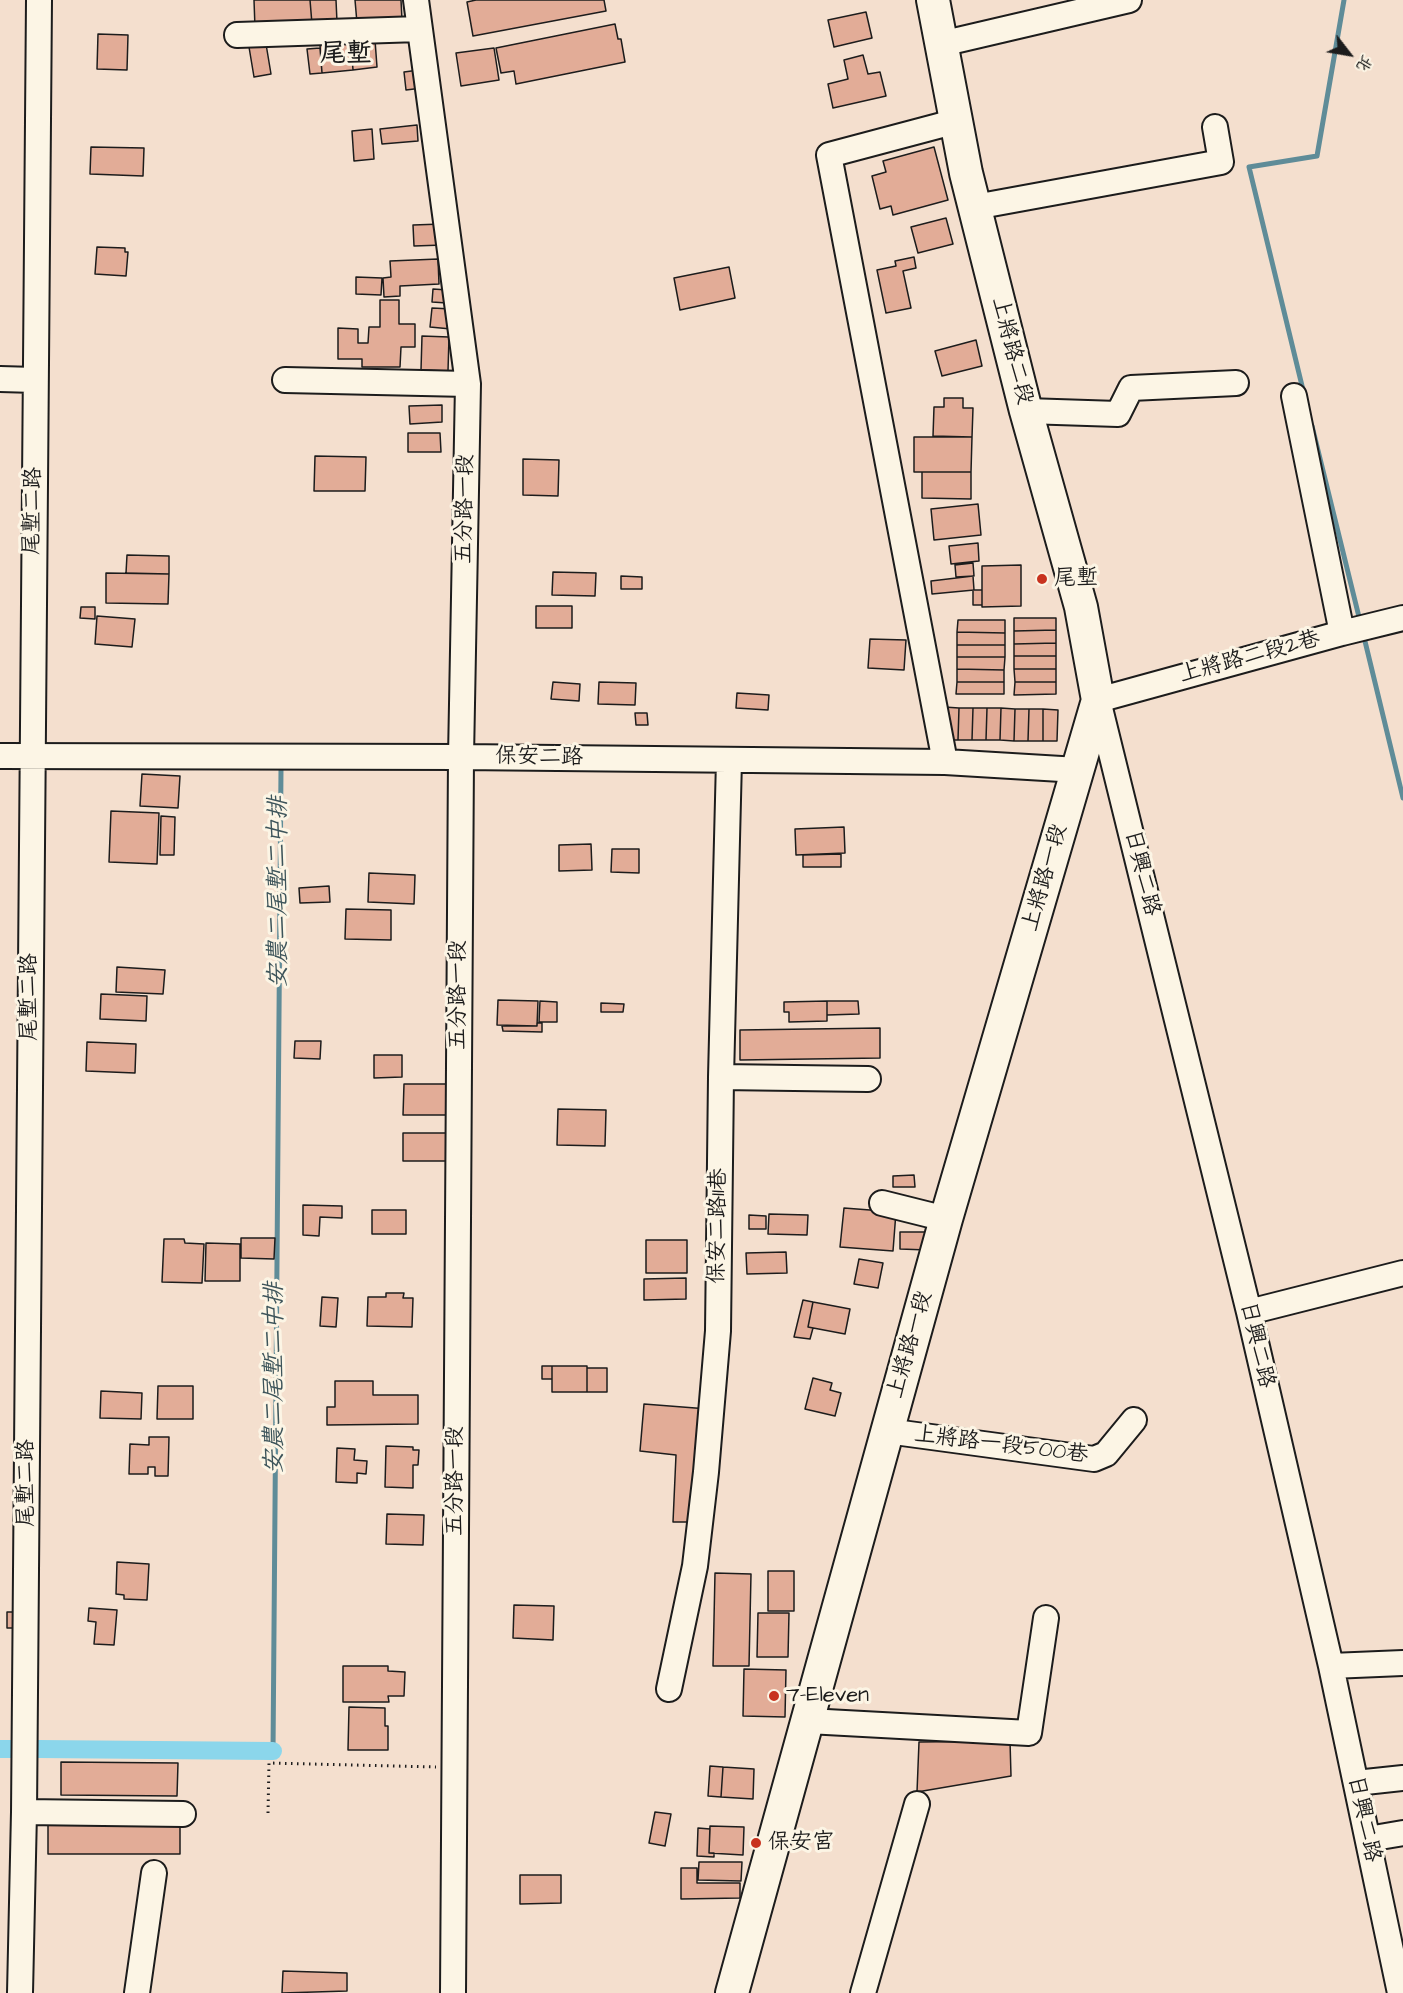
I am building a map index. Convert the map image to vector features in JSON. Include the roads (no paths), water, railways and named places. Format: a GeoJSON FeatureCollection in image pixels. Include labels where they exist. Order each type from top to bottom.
{"type":"FeatureCollection","features":[{"type":"Feature","properties":{"kind":"main road","name":"上將路二段"},"geometry":{"type":"LineString","coordinates":[[933,0],[975,207],[1026,411],[1081,607],[1098,700]]}},
{"type":"Feature","properties":{"kind":"main road","name":"上將路一段"},"geometry":{"type":"LineString","coordinates":[[732,1993],[946,1219],[1098,700]]}},
{"type":"Feature","properties":{"kind":"street","name":"尾塹二路"},"geometry":{"type":"LineString","coordinates":[[20,1993],[24,1812],[39,0]]}},
{"type":"Feature","properties":{"kind":"street","name":"五分路一段"},"geometry":{"type":"LineString","coordinates":[[416,0],[468,384],[461,757],[453,1993]]}},
{"type":"Feature","properties":{"kind":"street"},"geometry":{"type":"LineString","coordinates":[[941,44],[1129,0]]}},
{"type":"Feature","properties":{"kind":"street"},"geometry":{"type":"LineString","coordinates":[[237,35],[419,29]]}},
{"type":"Feature","properties":{"kind":"street"},"geometry":{"type":"LineString","coordinates":[[945,762],[829,155],[957,121]]}},
{"type":"Feature","properties":{"kind":"street"},"geometry":{"type":"LineString","coordinates":[[975,207],[1221,162],[1215,127]]}},
{"type":"Feature","properties":{"kind":"street"},"geometry":{"type":"LineString","coordinates":[[0,379],[35,380]]}},
{"type":"Feature","properties":{"kind":"street"},"geometry":{"type":"LineString","coordinates":[[285,380],[468,384]]}},
{"type":"Feature","properties":{"kind":"street"},"geometry":{"type":"LineString","coordinates":[[1026,411],[1118,414],[1131,388],[1236,383]]}},
{"type":"Feature","properties":{"kind":"street"},"geometry":{"type":"LineString","coordinates":[[1294,396],[1342,633]]}},
{"type":"Feature","properties":{"kind":"street","name":"上將路二段2巷"},"geometry":{"type":"LineString","coordinates":[[1098,700],[1403,618]]}},
{"type":"Feature","properties":{"kind":"street","name":"日興二路"},"geometry":{"type":"LineString","coordinates":[[1098,700],[1249,1312],[1331,1666],[1400,1993]]}},
{"type":"Feature","properties":{"kind":"street","name":"保安二路"},"geometry":{"type":"LineString","coordinates":[[0,756],[461,757],[945,762],[1078,770]]}},
{"type":"Feature","properties":{"kind":"street","name":"保安二路11巷"},"geometry":{"type":"LineString","coordinates":[[669,1689],[695,1566],[718,1331],[721,1077],[729,760]]}},
{"type":"Feature","properties":{"kind":"street"},"geometry":{"type":"LineString","coordinates":[[721,1077],[868,1079]]}},
{"type":"Feature","properties":{"kind":"street"},"geometry":{"type":"LineString","coordinates":[[882,1203],[946,1219]]}},
{"type":"Feature","properties":{"kind":"street"},"geometry":{"type":"LineString","coordinates":[[1249,1312],[1403,1273]]}},
{"type":"Feature","properties":{"kind":"street","name":"上將路一段500巷"},"geometry":{"type":"LineString","coordinates":[[887,1431],[1094,1460],[1106,1454],[1134,1420]]}},
{"type":"Feature","properties":{"kind":"street"},"geometry":{"type":"LineString","coordinates":[[808,1721],[1029,1733],[1046,1618]]}},
{"type":"Feature","properties":{"kind":"street"},"geometry":{"type":"LineString","coordinates":[[1331,1666],[1403,1663]]}},
{"type":"Feature","properties":{"kind":"street"},"geometry":{"type":"LineString","coordinates":[[1356,1784],[1403,1778]]}},
{"type":"Feature","properties":{"kind":"street"},"geometry":{"type":"LineString","coordinates":[[863,1993],[917,1804]]}},
{"type":"Feature","properties":{"kind":"street"},"geometry":{"type":"LineString","coordinates":[[24,1812],[183,1814]]}},
{"type":"Feature","properties":{"kind":"street"},"geometry":{"type":"LineString","coordinates":[[1368,1839],[1403,1833]]}},
{"type":"Feature","properties":{"kind":"street"},"geometry":{"type":"LineString","coordinates":[[137,1993],[154,1873]]}},
{"type":"Feature","properties":{"kind":"waterway"},"geometry":{"type":"LineString","coordinates":[[1304,394],[1249,167],[1317,156],[1344,0]]}},
{"type":"Feature","properties":{"kind":"waterway"},"geometry":{"type":"LineString","coordinates":[[1312,426],[1360,621]]}},
{"type":"Feature","properties":{"kind":"waterway"},"geometry":{"type":"LineString","coordinates":[[1363,633],[1403,798]]}},
{"type":"Feature","properties":{"kind":"waterway","name":"安農二尾塹二中排"},"geometry":{"type":"LineString","coordinates":[[273,1751],[281,769]]}},
{"type":"Feature","properties":{"kind":"waterway","name":"安農二尾塹二中排"},"geometry":{"type":"LineString","coordinates":[[0,1749],[14,1749]]}},
{"type":"Feature","properties":{"kind":"waterway","name":"安農二尾塹二中排"},"geometry":{"type":"LineString","coordinates":[[38,1749],[273,1751]]}},
{"type":"Feature","properties":{"kind":"place","name":"尾塹"},"geometry":{"type":"Point","coordinates":[1042,579]}},
{"type":"Feature","properties":{"kind":"place","name":"7-Eleven"},"geometry":{"type":"Point","coordinates":[774,1696]}},
{"type":"Feature","properties":{"kind":"place","name":"保安宮"},"geometry":{"type":"Point","coordinates":[756,1843]}},
{"type":"Feature","properties":{"kind":"district","name":"尾塹"},"geometry":{"type":"Point","coordinates":[346,56]}}]}
